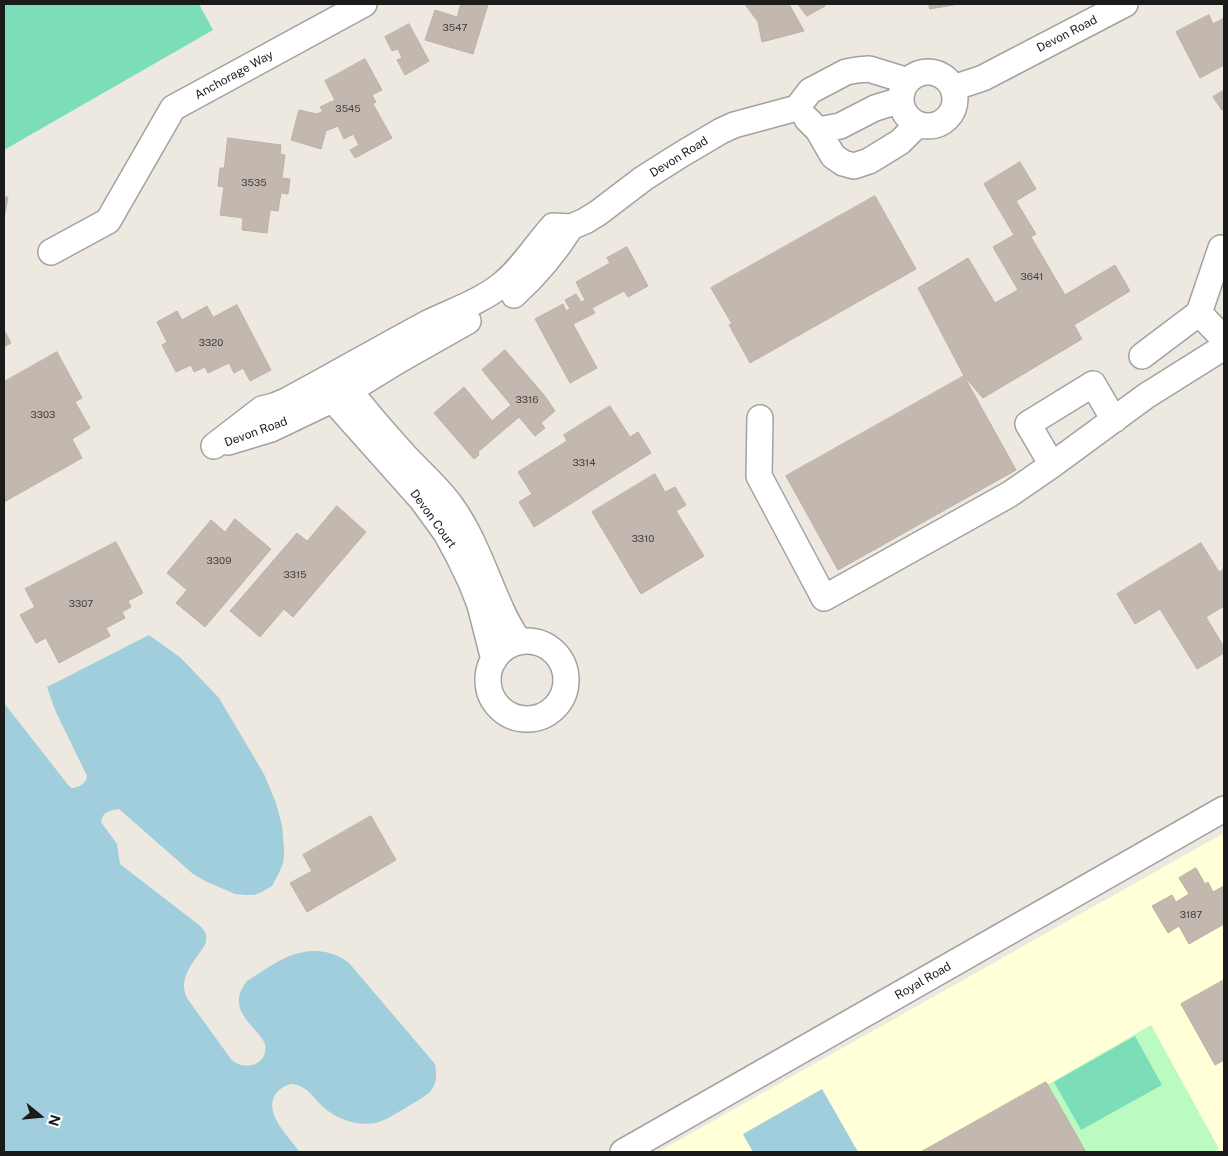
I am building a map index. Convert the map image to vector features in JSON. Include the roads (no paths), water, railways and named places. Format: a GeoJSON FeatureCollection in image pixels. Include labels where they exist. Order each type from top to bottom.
{"type":"FeatureCollection","features":[{"type":"Feature","properties":{"kind":"street","name":"Anchorage Way"},"geometry":{"type":"LineString","coordinates":[[51,252],[108,221],[173,108],[364,4]]}},
{"type":"Feature","properties":{"kind":"street","name":"Devon Road"},"geometry":{"type":"LineString","coordinates":[[953,88],[983,78],[1125,4]]}},
{"type":"Feature","properties":{"kind":"street"},"geometry":{"type":"LineString","coordinates":[[904,90],[869,69],[857,70],[846,72],[810,91],[797,108],[818,130],[833,156],[843,163],[854,166],[869,161],[900,142],[917,125]]}},
{"type":"Feature","properties":{"kind":"street"},"geometry":{"type":"LineString","coordinates":[[818,130],[840,126],[875,108],[904,90],[915,75],[923,72],[939,74],[947,78],[956,93],[956,102],[949,118],[934,126],[925,127],[917,125],[904,113],[904,90]]}},
{"type":"Feature","properties":{"kind":"street","name":"Devon Road"},"geometry":{"type":"LineString","coordinates":[[352,382],[514,295],[544,265],[558,248],[571,227],[598,213],[644,178],[682,154],[734,125],[797,108]]}},
{"type":"Feature","properties":{"kind":"street"},"geometry":{"type":"LineString","coordinates":[[1142,356],[1199,312],[1221,248]]}},
{"type":"Feature","properties":{"kind":"street"},"geometry":{"type":"LineString","coordinates":[[1199,312],[1224,339]]}},
{"type":"Feature","properties":{"kind":"street"},"geometry":{"type":"LineString","coordinates":[[760,418],[759,476],[824,598],[1010,494],[1052,466],[1146,396],[1224,347]]}},
{"type":"Feature","properties":{"kind":"street","name":"Devon Court"},"geometry":{"type":"LineString","coordinates":[[352,382],[370,417],[434,485],[452,507],[480,556],[501,611],[519,642]]}},
{"type":"Feature","properties":{"kind":"street","name":"Devon Court"},"geometry":{"type":"LineString","coordinates":[[352,382],[422,500],[446,533],[471,582],[480,606],[494,660]]}},
{"type":"Feature","properties":{"kind":"street"},"geometry":{"type":"LineString","coordinates":[[1052,466],[1028,424],[1093,384],[1114,420]]}},
{"type":"Feature","properties":{"kind":"street"},"geometry":{"type":"LineString","coordinates":[[519,642],[532,642],[544,645],[554,652],[562,662],[566,674],[566,686],[562,698],[555,708],[544,716],[533,719],[520,719],[508,714],[499,707],[492,696],[489,684],[494,660],[505,649],[519,642]]}},
{"type":"Feature","properties":{"kind":"street","name":"Royal Road"},"geometry":{"type":"LineString","coordinates":[[623,1152],[1224,809]]}},
{"type":"Feature","properties":{"kind":"water"},"geometry":{"type":"Polygon","coordinates":[[[149,635],[181,658],[219,698],[264,774],[276,803],[282,825],[284,857],[280,871],[272,886],[254,895],[235,894],[193,874],[119,809],[109,811],[102,818],[101,822],[117,844],[120,864],[199,925],[205,932],[205,945],[191,965],[185,979],[185,993],[231,1059],[236,1063],[249,1066],[254,1064],[263,1057],[265,1051],[263,1040],[246,1019],[240,1008],[240,995],[247,981],[274,964],[304,952],[328,953],[341,957],[349,963],[435,1064],[436,1079],[430,1092],[387,1119],[368,1124],[344,1120],[329,1112],[302,1087],[291,1084],[279,1090],[274,1097],[272,1105],[278,1122],[300,1152],[4,1152],[4,703],[69,786],[72,788],[77,787],[84,783],[87,776],[55,710],[47,687],[149,635]]]}},
{"type":"Feature","properties":{"kind":"water"},"geometry":{"type":"Polygon","coordinates":[[[822,1089],[858,1152],[753,1152],[743,1134],[822,1089]]]}}]}
